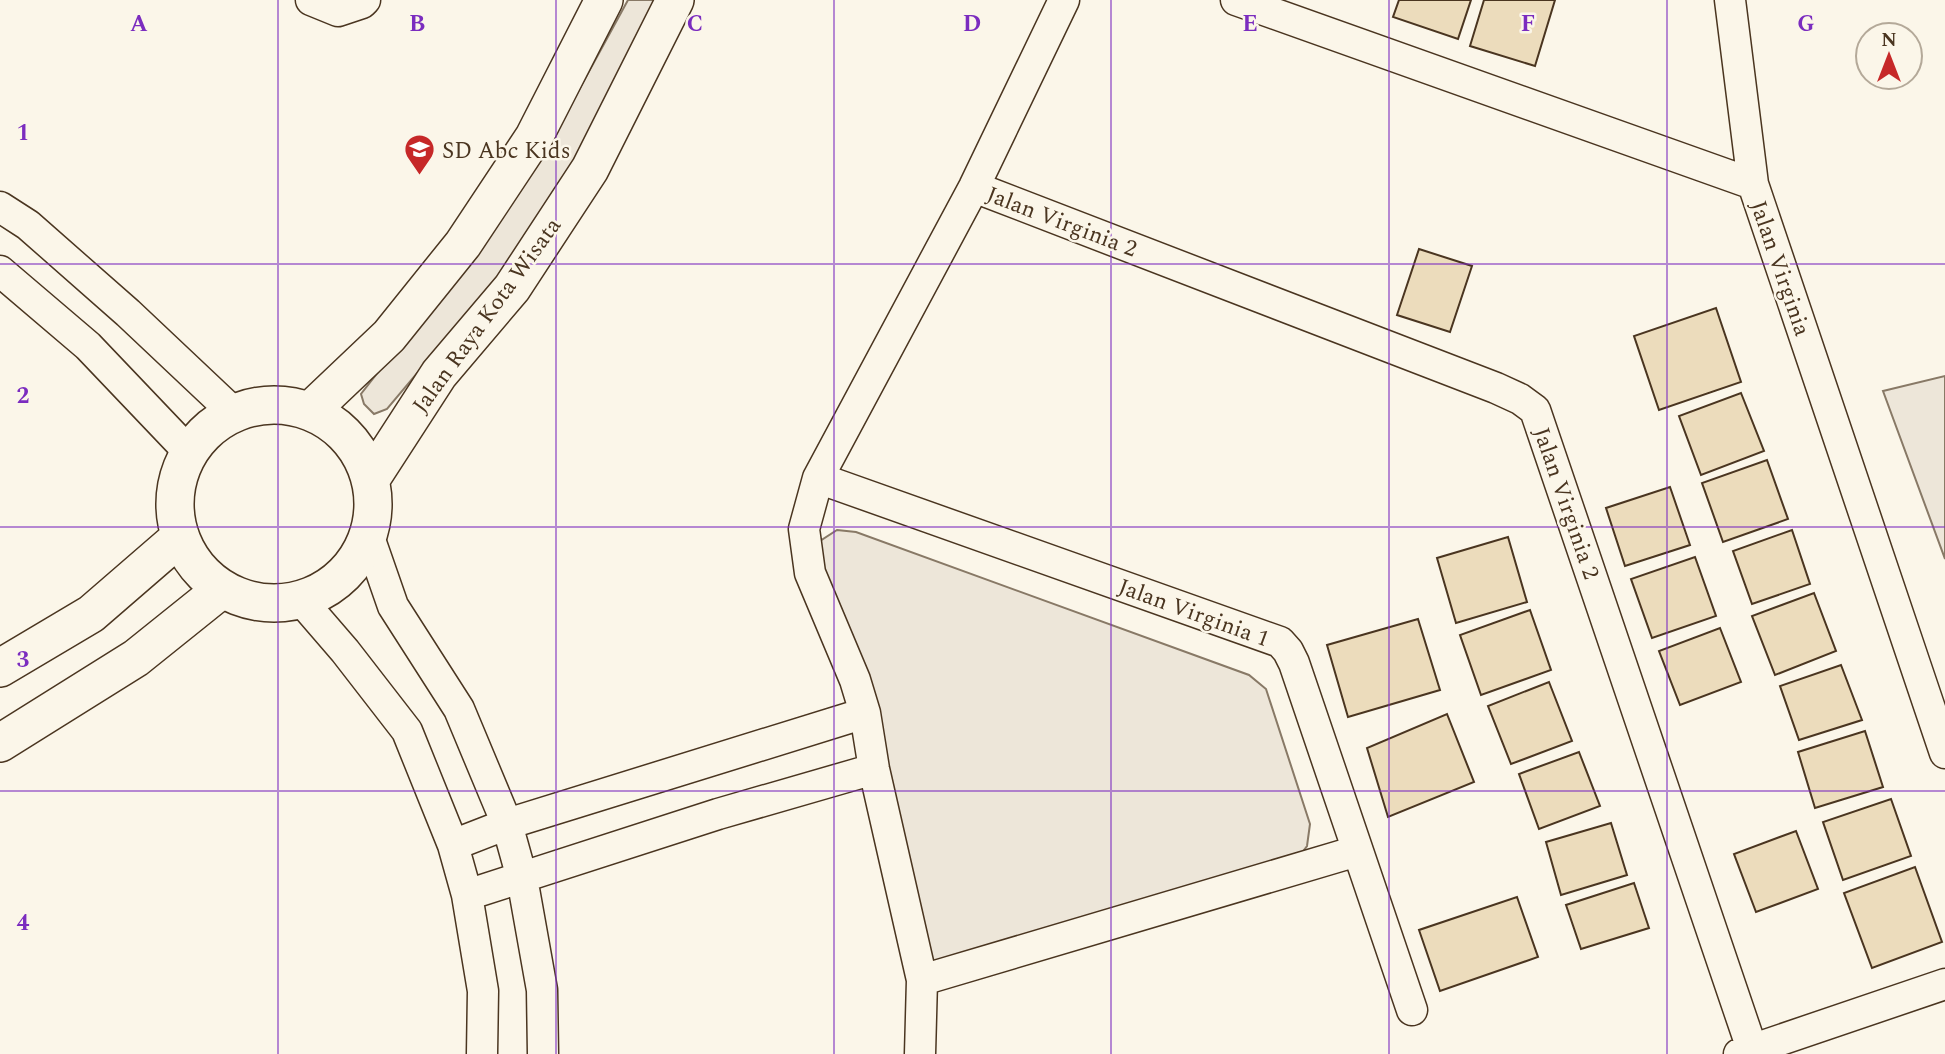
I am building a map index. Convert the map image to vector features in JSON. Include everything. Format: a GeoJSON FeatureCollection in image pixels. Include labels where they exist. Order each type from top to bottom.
{"type":"FeatureCollection","features":[{"type":"Feature","properties":{"kind":"street"},"geometry":{"type":"LineString","coordinates":[[311,0],[338,11],[365,0]]}},
{"type":"Feature","properties":{"kind":"street"},"geometry":{"type":"LineString","coordinates":[[310,411],[389,336],[463,244],[534,137],[604,0]]}},
{"type":"Feature","properties":{"kind":"street","name":"Jalan Raya Kota Wisata"},"geometry":{"type":"LineString","coordinates":[[371,479],[439,374],[512,288],[590,169],[675,0]]}},
{"type":"Feature","properties":{"kind":"street"},"geometry":{"type":"LineString","coordinates":[[920,1054],[922,981],[874,769],[865,713],[855,680],[810,573],[804,529],[818,478],[974,187],[1064,0]]}},
{"type":"Feature","properties":{"kind":"street","name":"Jalan Virginia"},"geometry":{"type":"LineString","coordinates":[[1236,0],[1753,184],[1945,752]]}},
{"type":"Feature","properties":{"kind":"street"},"geometry":{"type":"LineString","coordinates":[[1730,0],[1753,184]]}},
{"type":"Feature","properties":{"kind":"street","name":"Jalan Virginia 2"},"geometry":{"type":"LineString","coordinates":[[974,187],[1496,388],[1520,399],[1535,410],[1745,1052]]}},
{"type":"Feature","properties":{"kind":"street"},"geometry":{"type":"LineString","coordinates":[[0,207],[28,225],[68,260],[234,413]]}},
{"type":"Feature","properties":{"kind":"street"},"geometry":{"type":"LineString","coordinates":[[0,271],[88,346],[189,452]]}},
{"type":"Feature","properties":{"kind":"street"},"geometry":{"type":"LineString","coordinates":[[272,405],[310,411],[337,427],[359,450],[371,479],[374,508],[369,537],[353,565],[330,586],[301,600],[274,603],[247,599],[222,589],[197,566],[180,537],[175,508],[177,480],[189,452],[201,436],[234,413],[272,405]]}},
{"type":"Feature","properties":{"kind":"street","name":"Jalan Virginia 1"},"geometry":{"type":"LineString","coordinates":[[818,478],[1280,642],[1294,663],[1412,1010]]}},
{"type":"Feature","properties":{"kind":"street"},"geometry":{"type":"LineString","coordinates":[[0,668],[91,614],[180,537]]}},
{"type":"Feature","properties":{"kind":"street"},"geometry":{"type":"LineString","coordinates":[[369,537],[393,606],[459,709],[508,824],[522,878],[542,990],[543,1054]]}},
{"type":"Feature","properties":{"kind":"street"},"geometry":{"type":"LineString","coordinates":[[0,743],[136,657],[222,589]]}},
{"type":"Feature","properties":{"kind":"street"},"geometry":{"type":"LineString","coordinates":[[301,600],[345,651],[407,731],[453,845],[467,895],[483,991],[482,1054]]}},
{"type":"Feature","properties":{"kind":"street"},"geometry":{"type":"LineString","coordinates":[[453,845],[508,824],[865,713]]}},
{"type":"Feature","properties":{"kind":"street"},"geometry":{"type":"LineString","coordinates":[[467,895],[718,814],[874,769]]}},
{"type":"Feature","properties":{"kind":"street"},"geometry":{"type":"LineString","coordinates":[[922,981],[1357,850]]}},
{"type":"Feature","properties":{"kind":"street"},"geometry":{"type":"LineString","coordinates":[[1745,1052],[1945,984]]}},
{"type":"Feature","properties":{"kind":"shaded area"},"geometry":{"type":"Polygon","coordinates":[[[628,0],[658,0],[575,164],[493,283],[387,409],[374,414],[364,404],[361,394],[459,269],[545,152],[628,0]]]}},
{"type":"Feature","properties":{"kind":"shaded area"},"geometry":{"type":"Polygon","coordinates":[[[1945,376],[1945,559],[1883,391],[1945,376]]]}},
{"type":"Feature","properties":{"kind":"shaded area"},"geometry":{"type":"Polygon","coordinates":[[[837,530],[856,532],[1249,675],[1266,689],[1310,824],[1307,846],[1295,862],[927,970],[817,543],[837,530]]]}},
{"type":"Feature","properties":{"kind":"building"},"geometry":{"type":"Polygon","coordinates":[[[1399,0],[1471,0],[1458,39],[1393,17],[1399,0]]]}},
{"type":"Feature","properties":{"kind":"building"},"geometry":{"type":"Polygon","coordinates":[[[1484,0],[1555,0],[1535,66],[1470,46],[1484,0]]]}},
{"type":"Feature","properties":{"kind":"building"},"geometry":{"type":"Polygon","coordinates":[[[1419,249],[1472,266],[1450,332],[1397,315],[1419,249]]]}},
{"type":"Feature","properties":{"kind":"building"},"geometry":{"type":"Polygon","coordinates":[[[1716,308],[1741,382],[1659,410],[1634,336],[1716,308]]]}},
{"type":"Feature","properties":{"kind":"building"},"geometry":{"type":"Polygon","coordinates":[[[1741,393],[1764,451],[1701,475],[1679,416],[1741,393]]]}},
{"type":"Feature","properties":{"kind":"building"},"geometry":{"type":"Polygon","coordinates":[[[1767,460],[1788,519],[1723,542],[1702,483],[1767,460]]]}},
{"type":"Feature","properties":{"kind":"building"},"geometry":{"type":"Polygon","coordinates":[[[1670,487],[1690,545],[1625,566],[1606,508],[1670,487]]]}},
{"type":"Feature","properties":{"kind":"building"},"geometry":{"type":"Polygon","coordinates":[[[1792,530],[1810,584],[1752,604],[1733,551],[1792,530]]]}},
{"type":"Feature","properties":{"kind":"building"},"geometry":{"type":"Polygon","coordinates":[[[1508,537],[1527,602],[1456,623],[1437,558],[1508,537]]]}},
{"type":"Feature","properties":{"kind":"building"},"geometry":{"type":"Polygon","coordinates":[[[1695,557],[1716,616],[1652,638],[1631,579],[1695,557]]]}},
{"type":"Feature","properties":{"kind":"building"},"geometry":{"type":"Polygon","coordinates":[[[1814,593],[1836,651],[1775,675],[1752,616],[1814,593]]]}},
{"type":"Feature","properties":{"kind":"building"},"geometry":{"type":"Polygon","coordinates":[[[1530,610],[1551,670],[1481,695],[1460,635],[1530,610]]]}},
{"type":"Feature","properties":{"kind":"building"},"geometry":{"type":"Polygon","coordinates":[[[1418,619],[1440,690],[1348,717],[1327,645],[1418,619]]]}},
{"type":"Feature","properties":{"kind":"building"},"geometry":{"type":"Polygon","coordinates":[[[1720,628],[1741,682],[1680,705],[1659,651],[1720,628]]]}},
{"type":"Feature","properties":{"kind":"building"},"geometry":{"type":"Polygon","coordinates":[[[1841,665],[1862,720],[1799,740],[1780,686],[1841,665]]]}},
{"type":"Feature","properties":{"kind":"building"},"geometry":{"type":"Polygon","coordinates":[[[1549,682],[1572,741],[1511,764],[1488,706],[1549,682]]]}},
{"type":"Feature","properties":{"kind":"building"},"geometry":{"type":"Polygon","coordinates":[[[1447,714],[1474,782],[1388,817],[1367,748],[1447,714]]]}},
{"type":"Feature","properties":{"kind":"building"},"geometry":{"type":"Polygon","coordinates":[[[1865,731],[1883,787],[1815,808],[1798,752],[1865,731]]]}},
{"type":"Feature","properties":{"kind":"building"},"geometry":{"type":"Polygon","coordinates":[[[1579,752],[1600,806],[1539,829],[1519,774],[1579,752]]]}},
{"type":"Feature","properties":{"kind":"building"},"geometry":{"type":"Polygon","coordinates":[[[1891,799],[1911,856],[1843,880],[1823,822],[1891,799]]]}},
{"type":"Feature","properties":{"kind":"building"},"geometry":{"type":"Polygon","coordinates":[[[1611,823],[1627,875],[1561,895],[1546,842],[1611,823]]]}},
{"type":"Feature","properties":{"kind":"building"},"geometry":{"type":"Polygon","coordinates":[[[1796,831],[1818,889],[1756,912],[1734,854],[1796,831]]]}},
{"type":"Feature","properties":{"kind":"building"},"geometry":{"type":"Polygon","coordinates":[[[1915,867],[1942,942],[1872,968],[1844,893],[1915,867]]]}},
{"type":"Feature","properties":{"kind":"building"},"geometry":{"type":"Polygon","coordinates":[[[1634,883],[1649,928],[1581,949],[1566,905],[1634,883]]]}},
{"type":"Feature","properties":{"kind":"building"},"geometry":{"type":"Polygon","coordinates":[[[1517,897],[1538,957],[1440,991],[1419,930],[1517,897]]]}},
{"type":"Feature","properties":{"kind":"place","name":"SD Abc Kids"},"geometry":{"type":"Point","coordinates":[419,177]}}]}
